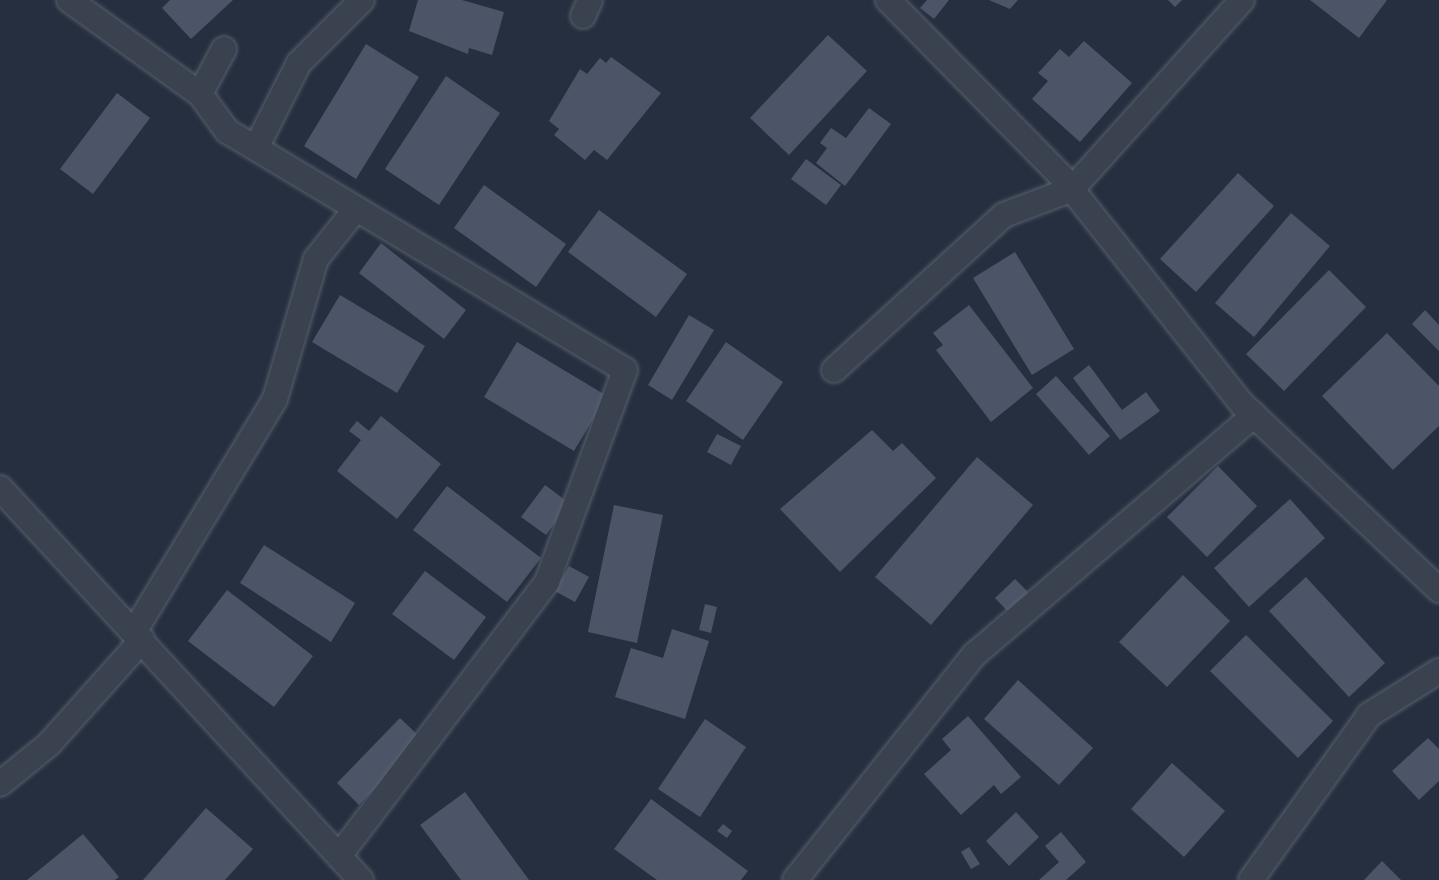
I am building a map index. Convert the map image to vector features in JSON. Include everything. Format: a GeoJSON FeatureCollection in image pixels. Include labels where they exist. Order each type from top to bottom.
{"type":"FeatureCollection","features":[{"type":"Feature","properties":{"kind":"street"},"geometry":{"type":"LineString","coordinates":[[68,0],[200,94],[227,131],[625,370],[547,582],[339,856]]}},
{"type":"Feature","properties":{"kind":"street"},"geometry":{"type":"LineString","coordinates":[[256,148],[299,63],[362,0]]}},
{"type":"Feature","properties":{"kind":"street"},"geometry":{"type":"LineString","coordinates":[[888,0],[1072,188],[1254,415],[1439,590]]}},
{"type":"Feature","properties":{"kind":"street"},"geometry":{"type":"LineString","coordinates":[[834,370],[1004,215],[1072,188],[1242,0]]}},
{"type":"Feature","properties":{"kind":"street"},"geometry":{"type":"LineString","coordinates":[[200,94],[225,49]]}},
{"type":"Feature","properties":{"kind":"street"},"geometry":{"type":"LineString","coordinates":[[0,784],[49,744],[138,636],[275,399],[316,259],[355,210]]}},
{"type":"Feature","properties":{"kind":"street"},"geometry":{"type":"LineString","coordinates":[[795,880],[974,655],[1254,415]]}},
{"type":"Feature","properties":{"kind":"street"},"geometry":{"type":"LineString","coordinates":[[0,488],[361,880]]}},
{"type":"Feature","properties":{"kind":"street"},"geometry":{"type":"LineString","coordinates":[[1251,880],[1369,715],[1439,671]]}},
{"type":"Feature","properties":{"kind":"building"},"geometry":{"type":"Polygon","coordinates":[[[170,0],[233,0],[191,39],[162,8],[170,0]]]}},
{"type":"Feature","properties":{"kind":"building"},"geometry":{"type":"Polygon","coordinates":[[[418,0],[462,0],[504,12],[492,55],[469,48],[468,54],[409,31],[418,0]]]}},
{"type":"Feature","properties":{"kind":"building"},"geometry":{"type":"Polygon","coordinates":[[[927,0],[949,0],[934,19],[920,8],[927,0]]]}},
{"type":"Feature","properties":{"kind":"building"},"geometry":{"type":"Polygon","coordinates":[[[989,0],[1018,0],[1010,9],[989,0]]]}},
{"type":"Feature","properties":{"kind":"building"},"geometry":{"type":"Polygon","coordinates":[[[1168,0],[1182,0],[1175,7],[1168,0]]]}},
{"type":"Feature","properties":{"kind":"building"},"geometry":{"type":"Polygon","coordinates":[[[1310,0],[1387,0],[1359,38],[1310,0]]]}},
{"type":"Feature","properties":{"kind":"building"},"geometry":{"type":"Polygon","coordinates":[[[828,35],[867,71],[789,155],[750,118],[828,35]]]}},
{"type":"Feature","properties":{"kind":"building"},"geometry":{"type":"Polygon","coordinates":[[[1084,41],[1132,83],[1080,142],[1032,99],[1048,81],[1038,73],[1060,49],[1069,57],[1084,41]]]}},
{"type":"Feature","properties":{"kind":"building"},"geometry":{"type":"Polygon","coordinates":[[[366,44],[419,77],[356,179],[304,146],[366,44]]]}},
{"type":"Feature","properties":{"kind":"building"},"geometry":{"type":"Polygon","coordinates":[[[611,57],[661,93],[607,160],[594,150],[585,160],[554,135],[559,129],[549,121],[580,69],[587,74],[600,58],[606,63],[611,57]]]}},
{"type":"Feature","properties":{"kind":"building"},"geometry":{"type":"Polygon","coordinates":[[[446,76],[500,113],[439,205],[385,169],[446,76]]]}},
{"type":"Feature","properties":{"kind":"building"},"geometry":{"type":"Polygon","coordinates":[[[117,93],[150,118],[93,194],[60,169],[117,93]]]}},
{"type":"Feature","properties":{"kind":"building"},"geometry":{"type":"Polygon","coordinates":[[[869,108],[891,124],[845,186],[816,163],[827,148],[820,143],[831,128],[846,138],[869,108]]]}},
{"type":"Feature","properties":{"kind":"building"},"geometry":{"type":"Polygon","coordinates":[[[806,159],[841,185],[826,205],[791,179],[806,159]]]}},
{"type":"Feature","properties":{"kind":"building"},"geometry":{"type":"Polygon","coordinates":[[[1238,173],[1274,206],[1196,292],[1160,259],[1238,173]]]}},
{"type":"Feature","properties":{"kind":"building"},"geometry":{"type":"Polygon","coordinates":[[[484,185],[566,244],[536,287],[454,228],[484,185]]]}},
{"type":"Feature","properties":{"kind":"building"},"geometry":{"type":"Polygon","coordinates":[[[599,210],[687,274],[656,317],[568,252],[599,210]]]}},
{"type":"Feature","properties":{"kind":"building"},"geometry":{"type":"Polygon","coordinates":[[[1291,213],[1330,246],[1254,337],[1215,303],[1291,213]]]}},
{"type":"Feature","properties":{"kind":"building"},"geometry":{"type":"Polygon","coordinates":[[[381,243],[466,310],[444,339],[359,273],[381,243]]]}},
{"type":"Feature","properties":{"kind":"building"},"geometry":{"type":"Polygon","coordinates":[[[1015,252],[1074,349],[1032,375],[973,278],[1015,252]]]}},
{"type":"Feature","properties":{"kind":"building"},"geometry":{"type":"Polygon","coordinates":[[[1329,270],[1366,307],[1284,391],[1246,354],[1329,270]]]}},
{"type":"Feature","properties":{"kind":"building"},"geometry":{"type":"Polygon","coordinates":[[[340,295],[425,346],[397,393],[312,342],[340,295]]]}},
{"type":"Feature","properties":{"kind":"building"},"geometry":{"type":"Polygon","coordinates":[[[969,305],[1033,388],[991,422],[936,350],[943,345],[933,333],[969,305]]]}},
{"type":"Feature","properties":{"kind":"building"},"geometry":{"type":"Polygon","coordinates":[[[1425,310],[1439,325],[1439,351],[1412,324],[1425,310]]]}},
{"type":"Feature","properties":{"kind":"building"},"geometry":{"type":"Polygon","coordinates":[[[689,315],[714,330],[672,400],[648,385],[689,315]]]}},
{"type":"Feature","properties":{"kind":"building"},"geometry":{"type":"Polygon","coordinates":[[[1387,333],[1439,386],[1439,426],[1393,470],[1322,396],[1387,333]]]}},
{"type":"Feature","properties":{"kind":"building"},"geometry":{"type":"Polygon","coordinates":[[[517,342],[607,396],[574,451],[484,397],[517,342]]]}},
{"type":"Feature","properties":{"kind":"building"},"geometry":{"type":"Polygon","coordinates":[[[726,342],[783,382],[743,440],[686,401],[726,342]]]}},
{"type":"Feature","properties":{"kind":"building"},"geometry":{"type":"Polygon","coordinates":[[[1089,365],[1122,410],[1146,392],[1160,411],[1120,440],[1073,378],[1089,365]]]}},
{"type":"Feature","properties":{"kind":"building"},"geometry":{"type":"Polygon","coordinates":[[[1056,376],[1110,436],[1089,455],[1036,394],[1056,376]]]}},
{"type":"Feature","properties":{"kind":"building"},"geometry":{"type":"Polygon","coordinates":[[[381,416],[441,464],[397,519],[337,471],[361,440],[349,431],[357,421],[369,431],[381,416]]]}},
{"type":"Feature","properties":{"kind":"building"},"geometry":{"type":"Polygon","coordinates":[[[872,430],[893,451],[902,443],[936,478],[840,572],[780,509],[872,430]]]}},
{"type":"Feature","properties":{"kind":"building"},"geometry":{"type":"Polygon","coordinates":[[[717,434],[741,446],[731,465],[707,452],[717,434]]]}},
{"type":"Feature","properties":{"kind":"building"},"geometry":{"type":"Polygon","coordinates":[[[977,457],[1033,505],[931,625],[875,577],[977,457]]]}},
{"type":"Feature","properties":{"kind":"building"},"geometry":{"type":"Polygon","coordinates":[[[1218,466],[1257,506],[1207,557],[1167,517],[1218,466]]]}},
{"type":"Feature","properties":{"kind":"building"},"geometry":{"type":"Polygon","coordinates":[[[545,485],[569,503],[546,535],[521,517],[545,485]]]}},
{"type":"Feature","properties":{"kind":"building"},"geometry":{"type":"Polygon","coordinates":[[[447,486],[541,558],[507,602],[413,530],[447,486]]]}},
{"type":"Feature","properties":{"kind":"building"},"geometry":{"type":"Polygon","coordinates":[[[1290,499],[1325,538],[1249,607],[1214,568],[1290,499]]]}},
{"type":"Feature","properties":{"kind":"building"},"geometry":{"type":"Polygon","coordinates":[[[614,505],[663,515],[637,643],[588,632],[614,505]]]}},
{"type":"Feature","properties":{"kind":"building"},"geometry":{"type":"Polygon","coordinates":[[[264,545],[355,603],[331,642],[240,583],[264,545]]]}},
{"type":"Feature","properties":{"kind":"building"},"geometry":{"type":"Polygon","coordinates":[[[569,566],[589,577],[575,602],[555,591],[569,566]]]}},
{"type":"Feature","properties":{"kind":"building"},"geometry":{"type":"Polygon","coordinates":[[[425,571],[486,617],[454,660],[392,614],[425,571]]]}},
{"type":"Feature","properties":{"kind":"building"},"geometry":{"type":"Polygon","coordinates":[[[1183,575],[1230,621],[1167,687],[1119,642],[1183,575]]]}},
{"type":"Feature","properties":{"kind":"building"},"geometry":{"type":"Polygon","coordinates":[[[1306,577],[1385,663],[1349,697],[1269,611],[1306,577]]]}},
{"type":"Feature","properties":{"kind":"building"},"geometry":{"type":"Polygon","coordinates":[[[1015,579],[1031,595],[1011,615],[995,598],[1015,579]]]}},
{"type":"Feature","properties":{"kind":"building"},"geometry":{"type":"Polygon","coordinates":[[[227,590],[313,656],[274,707],[188,641],[227,590]]]}},
{"type":"Feature","properties":{"kind":"building"},"geometry":{"type":"Polygon","coordinates":[[[705,604],[717,607],[711,633],[699,630],[705,604]]]}},
{"type":"Feature","properties":{"kind":"building"},"geometry":{"type":"Polygon","coordinates":[[[672,629],[709,641],[685,719],[615,697],[631,648],[663,658],[672,629]]]}},
{"type":"Feature","properties":{"kind":"building"},"geometry":{"type":"Polygon","coordinates":[[[1246,635],[1333,721],[1298,758],[1210,671],[1246,635]]]}},
{"type":"Feature","properties":{"kind":"building"},"geometry":{"type":"Polygon","coordinates":[[[1018,680],[1093,748],[1059,785],[984,719],[1018,680]]]}},
{"type":"Feature","properties":{"kind":"building"},"geometry":{"type":"Polygon","coordinates":[[[968,716],[1021,777],[1001,794],[994,785],[961,815],[924,774],[951,750],[942,739],[968,716]]]}},
{"type":"Feature","properties":{"kind":"building"},"geometry":{"type":"Polygon","coordinates":[[[400,718],[422,739],[359,805],[337,783],[400,718]]]}},
{"type":"Feature","properties":{"kind":"building"},"geometry":{"type":"Polygon","coordinates":[[[705,719],[746,747],[700,817],[658,789],[705,719]]]}},
{"type":"Feature","properties":{"kind":"building"},"geometry":{"type":"Polygon","coordinates":[[[1428,738],[1439,749],[1439,781],[1419,800],[1392,771],[1428,738]]]}},
{"type":"Feature","properties":{"kind":"building"},"geometry":{"type":"Polygon","coordinates":[[[1172,763],[1225,811],[1184,857],[1131,809],[1172,763]]]}},
{"type":"Feature","properties":{"kind":"building"},"geometry":{"type":"Polygon","coordinates":[[[465,792],[529,880],[461,880],[420,825],[465,792]]]}},
{"type":"Feature","properties":{"kind":"building"},"geometry":{"type":"Polygon","coordinates":[[[651,799],[748,871],[741,880],[657,880],[614,849],[651,799]]]}},
{"type":"Feature","properties":{"kind":"building"},"geometry":{"type":"Polygon","coordinates":[[[206,808],[253,849],[225,880],[143,880],[206,808]]]}},
{"type":"Feature","properties":{"kind":"building"},"geometry":{"type":"Polygon","coordinates":[[[1016,812],[1039,837],[1009,866],[986,841],[1016,812]]]}},
{"type":"Feature","properties":{"kind":"building"},"geometry":{"type":"Polygon","coordinates":[[[723,824],[732,831],[727,838],[717,831],[723,824]]]}},
{"type":"Feature","properties":{"kind":"building"},"geometry":{"type":"Polygon","coordinates":[[[1061,832],[1086,862],[1066,880],[1039,880],[1059,862],[1045,846],[1061,832]]]}},
{"type":"Feature","properties":{"kind":"building"},"geometry":{"type":"Polygon","coordinates":[[[83,834],[119,877],[115,880],[27,880],[83,834]]]}},
{"type":"Feature","properties":{"kind":"building"},"geometry":{"type":"Polygon","coordinates":[[[969,847],[980,864],[971,869],[961,852],[969,847]]]}},
{"type":"Feature","properties":{"kind":"building"},"geometry":{"type":"Polygon","coordinates":[[[1382,861],[1401,880],[1364,880],[1382,861]]]}}]}
